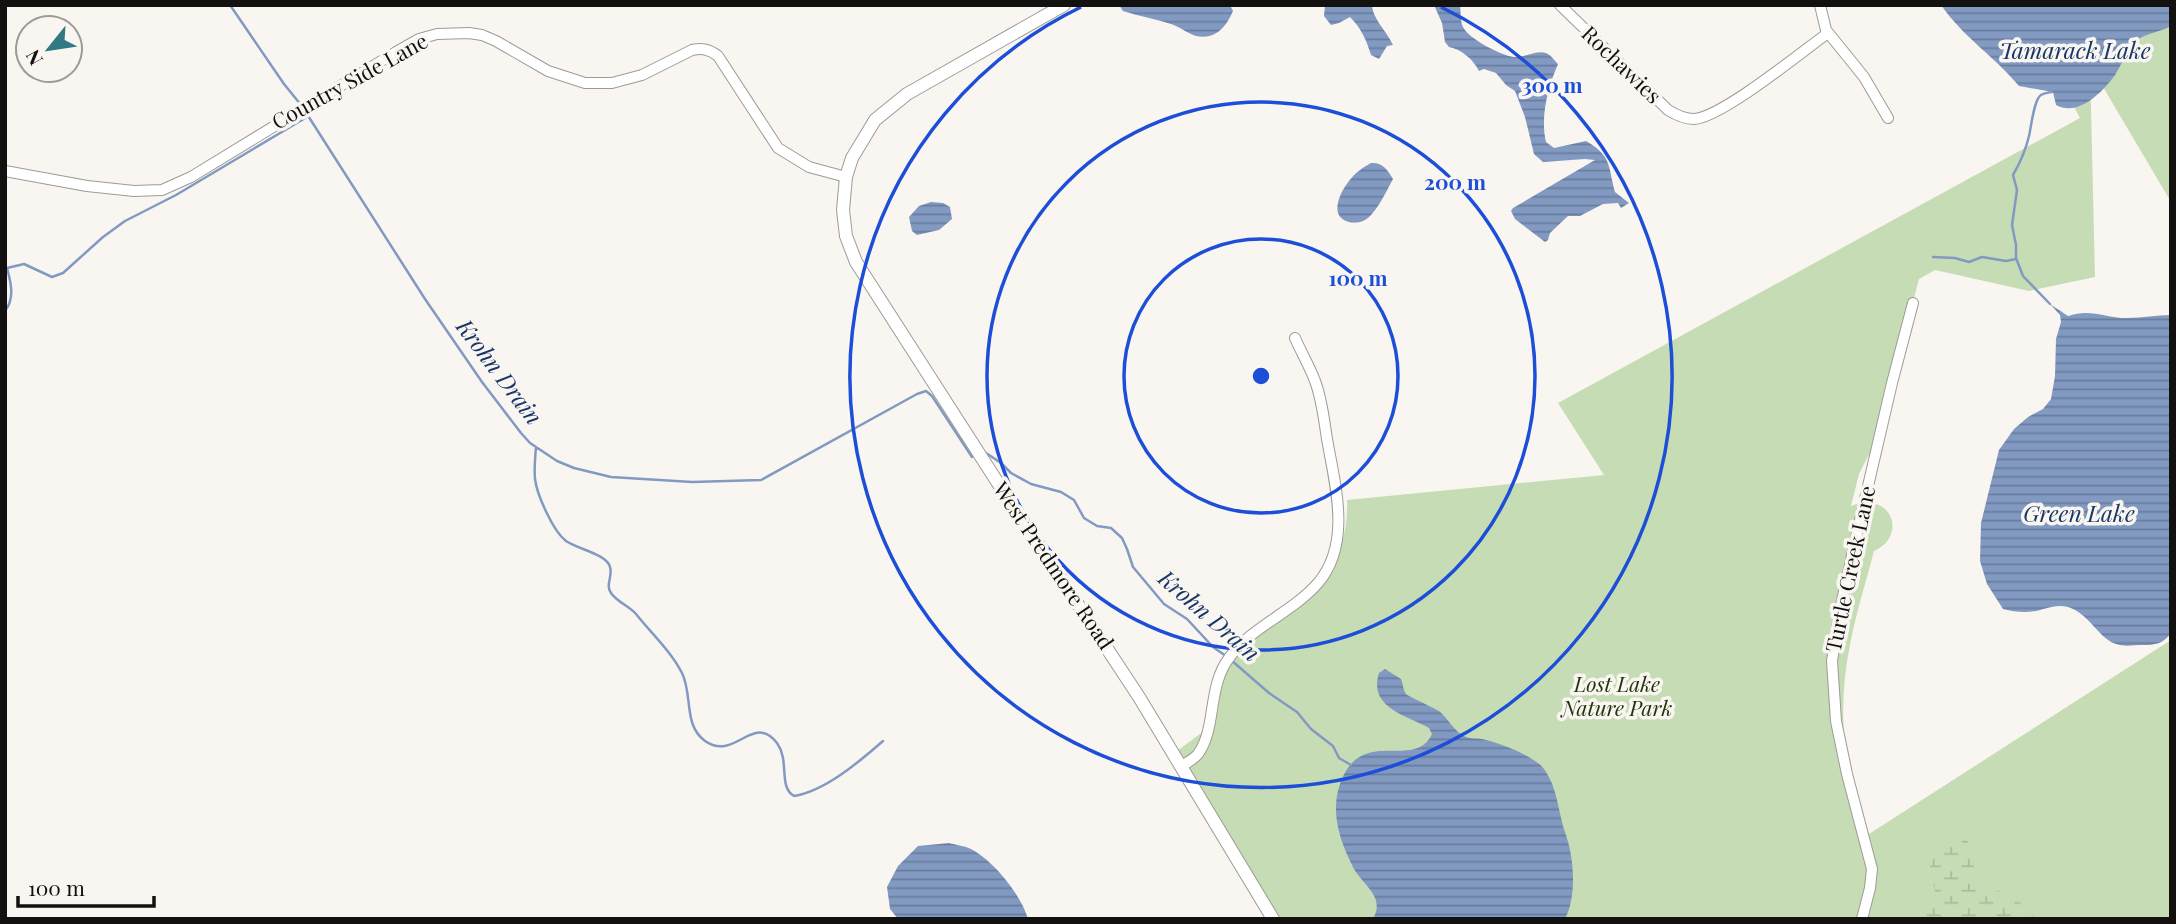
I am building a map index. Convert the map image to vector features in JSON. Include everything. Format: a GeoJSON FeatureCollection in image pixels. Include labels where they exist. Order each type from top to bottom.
{"type":"FeatureCollection","features":[{"type":"Feature","properties":{"kind":"street"},"geometry":{"type":"LineString","coordinates":[[846,177],[852,158],[875,120],[907,93],[1064,5]]}},
{"type":"Feature","properties":{"kind":"street","name":"Rochawies"},"geometry":{"type":"LineString","coordinates":[[1560,5],[1668,110],[1678,116],[1694,119],[1722,109],[1828,33]]}},
{"type":"Feature","properties":{"kind":"street"},"geometry":{"type":"LineString","coordinates":[[1820,5],[1828,33],[1864,77],[1888,118]]}},
{"type":"Feature","properties":{"kind":"street","name":"Country Side Lane"},"geometry":{"type":"LineString","coordinates":[[5,171],[86,186],[134,191],[162,190],[191,177],[419,39],[437,34],[469,33],[496,41],[548,71],[585,83],[612,83],[642,75],[692,50],[708,50],[718,56],[778,148],[809,167],[846,177]]}},
{"type":"Feature","properties":{"kind":"street","name":"West Predmore Road"},"geometry":{"type":"LineString","coordinates":[[846,177],[843,210],[846,236],[856,262],[1139,697],[1273,919]]}},
{"type":"Feature","properties":{"kind":"street","name":"Turtle Creek Lane"},"geometry":{"type":"LineString","coordinates":[[1862,919],[1872,869],[1836,721],[1832,661],[1855,542],[1913,303]]}},
{"type":"Feature","properties":{"kind":"street"},"geometry":{"type":"LineString","coordinates":[[1181,767],[1197,755],[1207,734],[1212,698],[1220,672],[1228,659],[1239,646],[1304,597],[1326,573],[1333,558],[1339,516],[1321,405],[1315,381],[1295,338]]}},
{"type":"Feature","properties":{"kind":"green space","name":"Lost Lake Nature Park"},"geometry":{"type":"Polygon","coordinates":[[[2171,5],[2171,202],[2090,65],[2095,277],[2029,291],[1935,270],[1919,279],[1878,437],[1859,474],[1851,506],[1877,504],[1891,517],[1892,526],[1891,535],[1874,551],[1858,609],[1846,669],[1843,717],[1844,741],[1853,789],[1869,834],[2171,640],[2171,919],[1278,919],[1177,751],[1204,731],[1235,652],[1329,572],[1343,538],[1347,500],[1604,475],[1558,403],[2080,118],[2033,32],[2171,5]]]}},
{"type":"Feature","properties":{"kind":"green space"},"geometry":{"type":"Polygon","coordinates":[[[1966,837],[1980,886],[2013,895],[2036,919],[1917,919],[1936,897],[1929,860],[1943,847],[1966,837]]]}},
{"type":"Feature","properties":{"kind":"water"},"geometry":{"type":"Polygon","coordinates":[[[1119,5],[1230,5],[1233,11],[1219,31],[1203,37],[1171,24],[1123,11],[1119,5]]]}},
{"type":"Feature","properties":{"kind":"water"},"geometry":{"type":"Polygon","coordinates":[[[1325,5],[1372,5],[1375,16],[1393,45],[1387,46],[1379,59],[1371,55],[1363,34],[1354,21],[1350,17],[1331,25],[1324,16],[1325,5]]]}},
{"type":"Feature","properties":{"kind":"water"},"geometry":{"type":"Polygon","coordinates":[[[1434,5],[1460,5],[1461,22],[1466,32],[1493,50],[1514,57],[1542,52],[1558,64],[1546,102],[1546,142],[1554,148],[1586,141],[1594,146],[1608,162],[1615,192],[1629,203],[1621,208],[1618,203],[1603,204],[1580,216],[1568,216],[1550,233],[1545,242],[1515,219],[1511,211],[1513,208],[1595,160],[1543,162],[1534,154],[1515,91],[1496,73],[1484,69],[1479,71],[1467,56],[1449,47],[1434,5]]]}},
{"type":"Feature","properties":{"kind":"water","name":"Tamarack Lake"},"geometry":{"type":"Polygon","coordinates":[[[1941,5],[2171,5],[2171,26],[2135,42],[2115,75],[2096,96],[2081,106],[2064,108],[2056,105],[2053,92],[2019,86],[1959,27],[1941,5]]]}},
{"type":"Feature","properties":{"kind":"water"},"geometry":{"type":"Polygon","coordinates":[[[1371,163],[1384,167],[1393,179],[1369,217],[1363,221],[1349,222],[1339,215],[1337,210],[1342,191],[1354,176],[1371,163]]]}},
{"type":"Feature","properties":{"kind":"water"},"geometry":{"type":"Polygon","coordinates":[[[931,202],[950,207],[952,219],[939,230],[917,235],[912,231],[909,217],[919,206],[931,202]]]}},
{"type":"Feature","properties":{"kind":"water","name":"Green Lake"},"geometry":{"type":"Polygon","coordinates":[[[2050,304],[2068,316],[2083,313],[2119,318],[2171,315],[2171,633],[2158,643],[2129,646],[2116,644],[2104,637],[2076,610],[2068,607],[2056,606],[2028,612],[2003,609],[1987,584],[1980,561],[1981,523],[1999,450],[2014,429],[2043,409],[2051,399],[2056,339],[2061,322],[2060,315],[2050,304]]]}},
{"type":"Feature","properties":{"kind":"water"},"geometry":{"type":"Polygon","coordinates":[[[1385,669],[1401,679],[1406,694],[1439,711],[1462,735],[1515,750],[1533,759],[1544,769],[1555,792],[1571,855],[1573,889],[1565,919],[1373,919],[1377,904],[1375,897],[1353,867],[1338,827],[1336,806],[1340,784],[1349,766],[1361,756],[1374,752],[1413,749],[1424,745],[1432,734],[1429,728],[1400,714],[1384,702],[1377,685],[1379,673],[1385,669]]]}},
{"type":"Feature","properties":{"kind":"water"},"geometry":{"type":"Polygon","coordinates":[[[949,843],[971,849],[989,862],[1013,889],[1028,919],[898,919],[890,909],[887,887],[898,866],[918,846],[949,843]]]}},
{"type":"Feature","properties":{"kind":"waterway","name":"Krohn Drain"},"geometry":{"type":"LineString","coordinates":[[230,5],[301,105]]}},
{"type":"Feature","properties":{"kind":"waterway"},"geometry":{"type":"LineString","coordinates":[[2050,304],[2023,276],[2016,258],[2012,225],[2017,190],[2013,175],[2026,146],[2036,102],[2041,95],[2052,92]]}},
{"type":"Feature","properties":{"kind":"waterway","name":"Krohn Drain"},"geometry":{"type":"LineString","coordinates":[[305,111],[425,299],[482,382],[530,443],[557,461],[611,477],[692,482],[761,480],[926,391],[972,457]]}},
{"type":"Feature","properties":{"kind":"waterway"},"geometry":{"type":"LineString","coordinates":[[5,311],[11,296],[7,268],[24,264],[52,277],[63,273],[125,221],[176,195],[307,117]]}},
{"type":"Feature","properties":{"kind":"waterway"},"geometry":{"type":"LineString","coordinates":[[1933,257],[1969,262],[1982,257],[2006,261],[2016,259]]}},
{"type":"Feature","properties":{"kind":"waterway"},"geometry":{"type":"LineString","coordinates":[[536,447],[536,486],[551,521],[566,541],[608,562],[611,570],[611,593],[636,614],[666,649],[682,673],[694,727],[705,741],[716,746],[726,746],[752,734],[768,735],[781,750],[786,786],[794,796],[829,782],[883,741]]}},
{"type":"Feature","properties":{"kind":"waterway","name":"Krohn Drain"},"geometry":{"type":"LineString","coordinates":[[983,451],[1011,473],[1031,484],[1061,492],[1074,500],[1084,518],[1097,526],[1111,528],[1122,538],[1133,567],[1164,604],[1187,619],[1213,647],[1226,656]]}},
{"type":"Feature","properties":{"kind":"waterway","name":"Krohn Drain"},"geometry":{"type":"LineString","coordinates":[[1231,660],[1269,693],[1297,712],[1311,729],[1333,746],[1339,758],[1351,765]]}}]}
